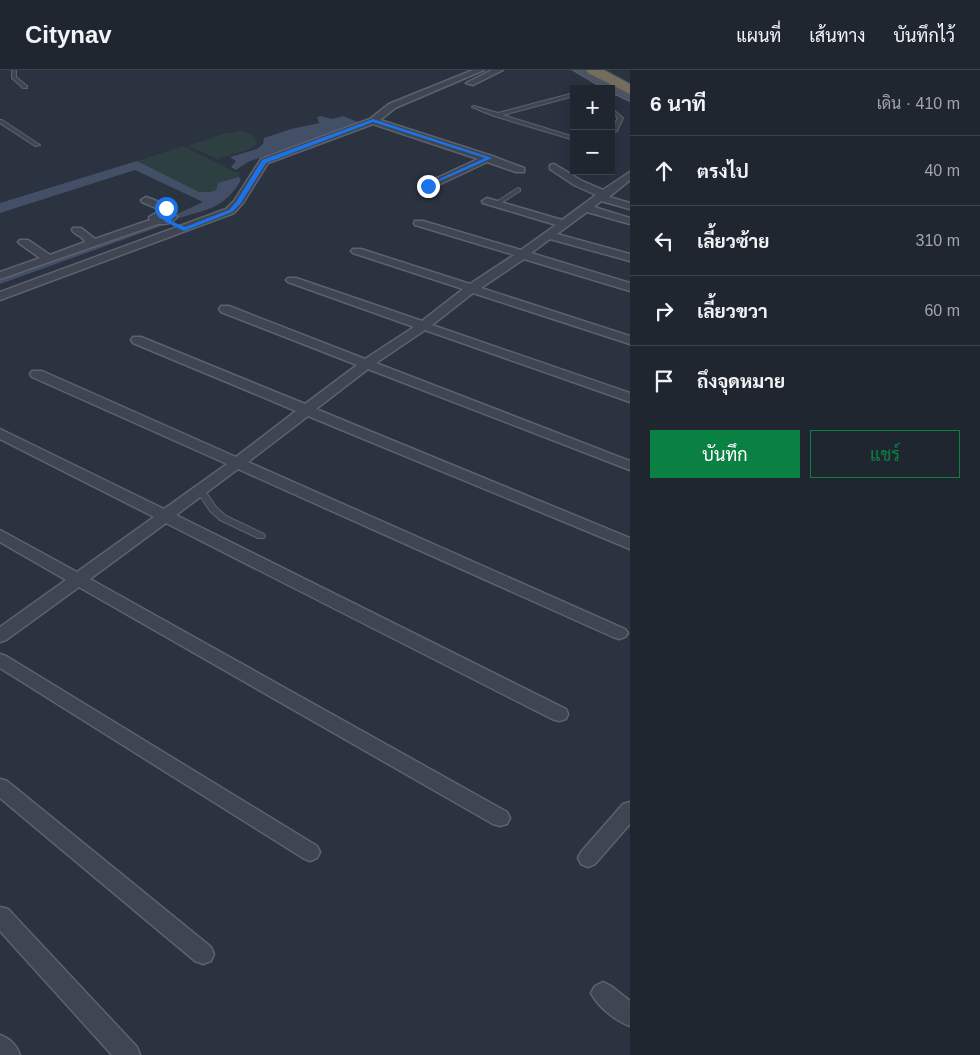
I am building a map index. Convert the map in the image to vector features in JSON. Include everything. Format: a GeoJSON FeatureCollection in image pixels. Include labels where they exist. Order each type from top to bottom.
{"type":"FeatureCollection","features":[{"type":"Feature","properties":{"kind":"highway"},"geometry":{"type":"LineString","coordinates":[[593,70],[630,90]]}},
{"type":"Feature","properties":{"kind":"highway"},"geometry":{"type":"LineString","coordinates":[[614,70],[630,78]]}},
{"type":"Feature","properties":{"kind":"main road"},"geometry":{"type":"LineString","coordinates":[[579,70],[600,85]]}},
{"type":"Feature","properties":{"kind":"main road"},"geometry":{"type":"LineString","coordinates":[[615,92],[630,97]]}},
{"type":"Feature","properties":{"kind":"street"},"geometry":{"type":"LineString","coordinates":[[0,296],[230,211],[238,203],[264,162],[376,119],[443,85],[480,70]]}},
{"type":"Feature","properties":{"kind":"street"},"geometry":{"type":"LineString","coordinates":[[376,119],[392,106],[414,107],[499,70]]}},
{"type":"Feature","properties":{"kind":"street"},"geometry":{"type":"LineString","coordinates":[[443,85],[455,89]]}},
{"type":"Feature","properties":{"kind":"street"},"geometry":{"type":"LineString","coordinates":[[376,119],[520,170]]}},
{"type":"Feature","properties":{"kind":"street"},"geometry":{"type":"LineString","coordinates":[[428,186],[489,158]]}},
{"type":"Feature","properties":{"kind":"street"},"geometry":{"type":"LineString","coordinates":[[554,167],[578,183],[606,193],[630,206]]}},
{"type":"Feature","properties":{"kind":"street"},"geometry":{"type":"LineString","coordinates":[[0,636],[236,464],[304,410],[630,175]]}},
{"type":"Feature","properties":{"kind":"street"},"geometry":{"type":"LineString","coordinates":[[146,200],[166,208],[163,219]]}},
{"type":"Feature","properties":{"kind":"street"},"geometry":{"type":"LineString","coordinates":[[491,202],[564,224]]}},
{"type":"Feature","properties":{"kind":"street"},"geometry":{"type":"LineString","coordinates":[[586,208],[630,221]]}},
{"type":"Feature","properties":{"kind":"street"},"geometry":{"type":"LineString","coordinates":[[1,274],[163,219],[184,229]]}},
{"type":"Feature","properties":{"kind":"street"},"geometry":{"type":"LineString","coordinates":[[419,223],[630,287]]}},
{"type":"Feature","properties":{"kind":"street"},"geometry":{"type":"LineString","coordinates":[[77,230],[89,238],[91,244]]}},
{"type":"Feature","properties":{"kind":"street"},"geometry":{"type":"LineString","coordinates":[[548,235],[630,258]]}},
{"type":"Feature","properties":{"kind":"street"},"geometry":{"type":"LineString","coordinates":[[24,242],[48,258]]}},
{"type":"Feature","properties":{"kind":"street"},"geometry":{"type":"LineString","coordinates":[[357,251],[630,340]]}},
{"type":"Feature","properties":{"kind":"street"},"geometry":{"type":"LineString","coordinates":[[292,280],[630,398]]}},
{"type":"Feature","properties":{"kind":"street"},"geometry":{"type":"LineString","coordinates":[[225,309],[630,466]]}},
{"type":"Feature","properties":{"kind":"street"},"geometry":{"type":"LineString","coordinates":[[137,340],[630,544]]}},
{"type":"Feature","properties":{"kind":"street"},"geometry":{"type":"LineString","coordinates":[[37,374],[619,633]]}},
{"type":"Feature","properties":{"kind":"street"},"geometry":{"type":"LineString","coordinates":[[0,433],[559,714]]}},
{"type":"Feature","properties":{"kind":"street"},"geometry":{"type":"LineString","coordinates":[[0,535],[500,818]]}},
{"type":"Feature","properties":{"kind":"street"},"geometry":{"type":"LineString","coordinates":[[0,660],[310,852]]}},
{"type":"Feature","properties":{"kind":"street"},"geometry":{"type":"LineString","coordinates":[[0,787],[203,954]]}},
{"type":"Feature","properties":{"kind":"street"},"geometry":{"type":"LineString","coordinates":[[588,858],[630,810]]}},
{"type":"Feature","properties":{"kind":"street"},"geometry":{"type":"LineString","coordinates":[[0,916],[128,1055]]}},
{"type":"Feature","properties":{"kind":"street"},"geometry":{"type":"LineString","coordinates":[[603,993],[630,1015]]}},
{"type":"Feature","properties":{"kind":"street"},"geometry":{"type":"LineString","coordinates":[[0,1046],[8,1055]]}},
{"type":"Feature","properties":{"kind":"lane"},"geometry":{"type":"LineString","coordinates":[[14,70],[14,77],[17,82],[25,87]]}},
{"type":"Feature","properties":{"kind":"lane"},"geometry":{"type":"LineString","coordinates":[[496,115],[570,95]]}},
{"type":"Feature","properties":{"kind":"lane"},"geometry":{"type":"LineString","coordinates":[[474,107],[570,138]]}},
{"type":"Feature","properties":{"kind":"lane"},"geometry":{"type":"LineString","coordinates":[[615,113],[621,118],[615,129]]}},
{"type":"Feature","properties":{"kind":"lane"},"geometry":{"type":"LineString","coordinates":[[0,121],[38,146]]}},
{"type":"Feature","properties":{"kind":"lane"},"geometry":{"type":"LineString","coordinates":[[491,202],[518,190]]}},
{"type":"Feature","properties":{"kind":"lane"},"geometry":{"type":"LineString","coordinates":[[200,490],[223,518],[261,536]]}},
{"type":"Feature","properties":{"kind":"shaded area"},"geometry":{"type":"Polygon","coordinates":[[[237,131],[250,134],[257,144],[250,149],[217,159],[188,146],[226,133],[235,133],[237,131]]]}},
{"type":"Feature","properties":{"kind":"shaded area"},"geometry":{"type":"Polygon","coordinates":[[[183,146],[235,172],[240,172],[239,177],[218,183],[216,190],[199,192],[137,161],[183,146]]]}},
{"type":"Feature","properties":{"kind":"water"},"geometry":{"type":"Polygon","coordinates":[[[321,116],[332,119],[343,116],[358,122],[248,162],[236,170],[231,167],[236,161],[230,157],[257,149],[263,144],[264,138],[291,129],[319,123],[317,117],[321,116]]]}},
{"type":"Feature","properties":{"kind":"water"},"geometry":{"type":"Polygon","coordinates":[[[137,161],[199,192],[216,190],[218,183],[239,177],[241,180],[235,190],[221,203],[175,219],[177,214],[203,202],[135,170],[0,213],[0,203],[137,161]]]}},
{"type":"Feature","properties":{"kind":"water"},"geometry":{"type":"Polygon","coordinates":[[[158,223],[164,225],[0,284],[0,277],[158,223]]]}},
{"type":"Feature","properties":{"kind":"route"},"geometry":{"type":"LineString","coordinates":[[166,208],[166,214],[172,217],[172,219],[167,221],[184,229],[209,220],[230,211],[238,203],[258,168],[264,162],[280,154],[373,121],[489,158],[428,186]]}}]}
